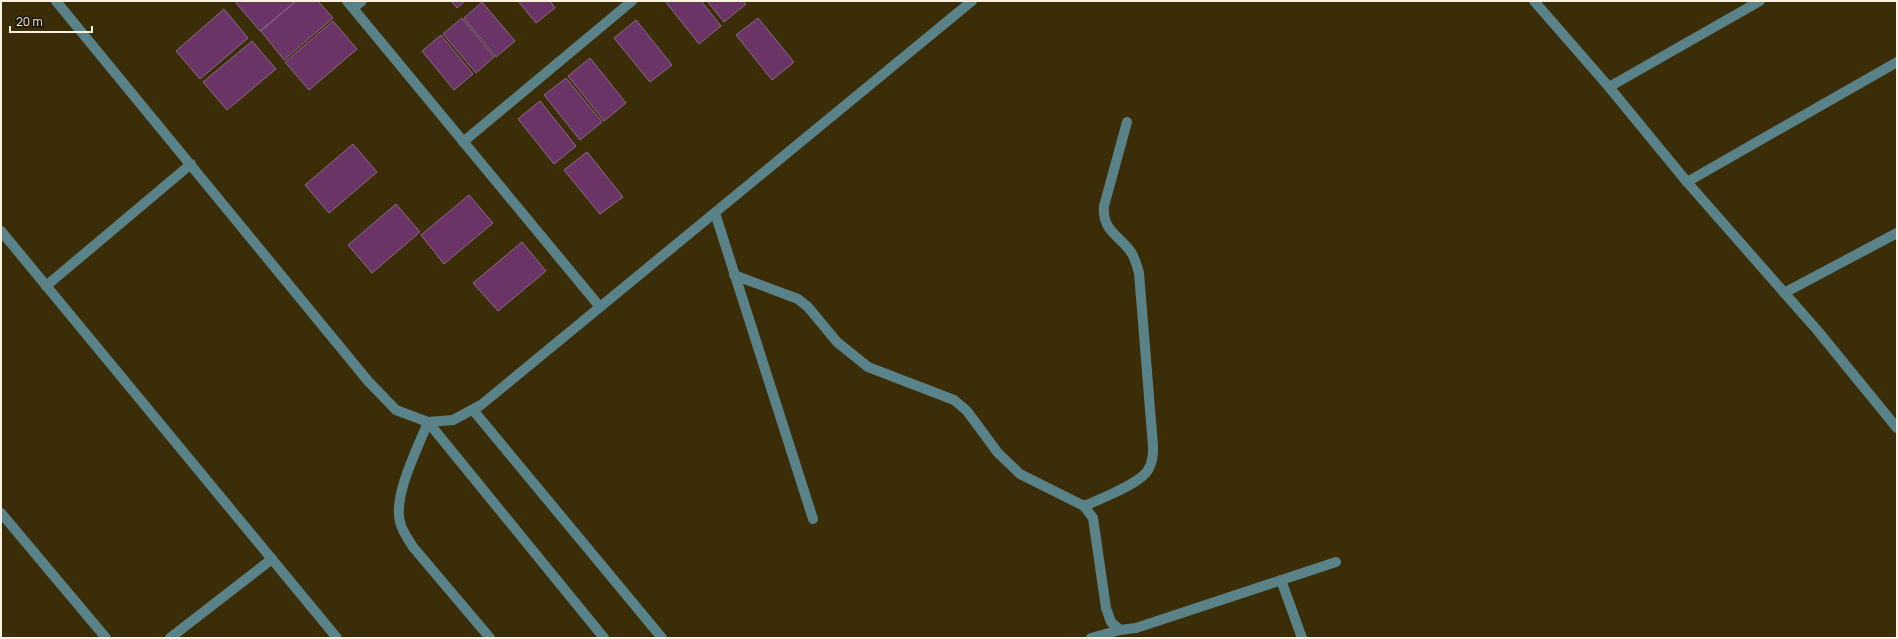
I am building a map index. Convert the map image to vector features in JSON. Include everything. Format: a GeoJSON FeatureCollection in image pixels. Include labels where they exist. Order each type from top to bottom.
{"type":"FeatureCollection","features":[{"type":"Feature","properties":{"kind":"street"},"geometry":{"type":"LineString","coordinates":[[56,1],[368,381],[396,410],[428,422],[453,420],[472,410],[715,214],[972,1]]}},
{"type":"Feature","properties":{"kind":"street"},"geometry":{"type":"LineString","coordinates":[[362,1],[350,5],[600,307]]}},
{"type":"Feature","properties":{"kind":"street"},"geometry":{"type":"LineString","coordinates":[[463,142],[632,1]]}},
{"type":"Feature","properties":{"kind":"street"},"geometry":{"type":"LineString","coordinates":[[1534,1],[1609,87],[1687,182],[1818,330],[1897,428]]}},
{"type":"Feature","properties":{"kind":"street"},"geometry":{"type":"LineString","coordinates":[[1609,87],[1760,1]]}},
{"type":"Feature","properties":{"kind":"street"},"geometry":{"type":"LineString","coordinates":[[1687,182],[1897,62]]}},
{"type":"Feature","properties":{"kind":"street"},"geometry":{"type":"LineString","coordinates":[[1084,506],[1124,488],[1136,480],[1148,471],[1152,460],[1153,446],[1139,272],[1131,252],[1107,226],[1103,216],[1104,206],[1127,122]]}},
{"type":"Feature","properties":{"kind":"street"},"geometry":{"type":"LineString","coordinates":[[46,286],[191,164]]}},
{"type":"Feature","properties":{"kind":"street"},"geometry":{"type":"LineString","coordinates":[[715,214],[813,519]]}},
{"type":"Feature","properties":{"kind":"street"},"geometry":{"type":"LineString","coordinates":[[1,231],[337,638]]}},
{"type":"Feature","properties":{"kind":"street"},"geometry":{"type":"LineString","coordinates":[[1784,292],[1897,233]]}},
{"type":"Feature","properties":{"kind":"street"},"geometry":{"type":"LineString","coordinates":[[734,275],[798,299],[808,307],[837,342],[868,367],[954,400],[967,411],[998,453],[1020,474],[1084,506],[1094,518],[1106,608],[1110,622],[1120,630]]}},
{"type":"Feature","properties":{"kind":"street"},"geometry":{"type":"LineString","coordinates":[[472,410],[662,638]]}},
{"type":"Feature","properties":{"kind":"street"},"geometry":{"type":"LineString","coordinates":[[428,422],[404,487],[399,506],[400,521],[405,535],[413,547],[490,638]]}},
{"type":"Feature","properties":{"kind":"street"},"geometry":{"type":"LineString","coordinates":[[428,422],[604,638]]}},
{"type":"Feature","properties":{"kind":"street"},"geometry":{"type":"LineString","coordinates":[[1,513],[106,638]]}},
{"type":"Feature","properties":{"kind":"street"},"geometry":{"type":"LineString","coordinates":[[170,638],[272,559]]}},
{"type":"Feature","properties":{"kind":"street"},"geometry":{"type":"LineString","coordinates":[[1091,638],[1120,630],[1136,628],[1336,562]]}},
{"type":"Feature","properties":{"kind":"street"},"geometry":{"type":"LineString","coordinates":[[1281,580],[1302,638]]}},
{"type":"Feature","properties":{"kind":"building"},"geometry":{"type":"Polygon","coordinates":[[[238,1],[296,1],[260,31],[236,3],[238,1]]]}},
{"type":"Feature","properties":{"kind":"building"},"geometry":{"type":"Polygon","coordinates":[[[296,1],[318,1],[333,18],[284,60],[261,31],[296,1]]]}},
{"type":"Feature","properties":{"kind":"building"},"geometry":{"type":"Polygon","coordinates":[[[451,1],[465,1],[457,8],[451,1]]]}},
{"type":"Feature","properties":{"kind":"building"},"geometry":{"type":"Polygon","coordinates":[[[518,1],[550,1],[555,8],[536,23],[518,1]]]}},
{"type":"Feature","properties":{"kind":"building"},"geometry":{"type":"Polygon","coordinates":[[[665,1],[701,1],[721,26],[699,44],[665,1]]]}},
{"type":"Feature","properties":{"kind":"building"},"geometry":{"type":"Polygon","coordinates":[[[707,1],[743,1],[746,4],[724,22],[707,1]]]}},
{"type":"Feature","properties":{"kind":"building"},"geometry":{"type":"Polygon","coordinates":[[[482,2],[515,41],[496,57],[464,18],[482,2]]]}},
{"type":"Feature","properties":{"kind":"building"},"geometry":{"type":"Polygon","coordinates":[[[224,9],[248,38],[200,79],[176,51],[224,9]]]}},
{"type":"Feature","properties":{"kind":"building"},"geometry":{"type":"Polygon","coordinates":[[[462,18],[494,57],[476,73],[443,34],[462,18]]]}},
{"type":"Feature","properties":{"kind":"building"},"geometry":{"type":"Polygon","coordinates":[[[758,18],[794,62],[772,80],[736,35],[758,18]]]}},
{"type":"Feature","properties":{"kind":"building"},"geometry":{"type":"Polygon","coordinates":[[[636,20],[672,65],[650,82],[614,38],[636,20]]]}},
{"type":"Feature","properties":{"kind":"building"},"geometry":{"type":"Polygon","coordinates":[[[333,21],[357,49],[309,90],[285,62],[333,21]]]}},
{"type":"Feature","properties":{"kind":"building"},"geometry":{"type":"Polygon","coordinates":[[[441,35],[473,74],[454,90],[422,51],[441,35]]]}},
{"type":"Feature","properties":{"kind":"building"},"geometry":{"type":"Polygon","coordinates":[[[252,41],[276,69],[227,110],[203,82],[252,41]]]}},
{"type":"Feature","properties":{"kind":"building"},"geometry":{"type":"Polygon","coordinates":[[[590,58],[626,103],[604,121],[568,76],[590,58]]]}},
{"type":"Feature","properties":{"kind":"building"},"geometry":{"type":"Polygon","coordinates":[[[566,78],[602,122],[580,140],[544,95],[566,78]]]}},
{"type":"Feature","properties":{"kind":"building"},"geometry":{"type":"Polygon","coordinates":[[[540,101],[576,146],[554,164],[518,119],[540,101]]]}},
{"type":"Feature","properties":{"kind":"building"},"geometry":{"type":"Polygon","coordinates":[[[353,144],[377,172],[329,213],[305,185],[353,144]]]}},
{"type":"Feature","properties":{"kind":"building"},"geometry":{"type":"Polygon","coordinates":[[[587,152],[623,197],[600,214],[564,170],[587,152]]]}},
{"type":"Feature","properties":{"kind":"building"},"geometry":{"type":"Polygon","coordinates":[[[469,195],[493,223],[444,264],[421,235],[469,195]]]}},
{"type":"Feature","properties":{"kind":"building"},"geometry":{"type":"Polygon","coordinates":[[[396,204],[420,232],[372,273],[348,245],[396,204]]]}},
{"type":"Feature","properties":{"kind":"building"},"geometry":{"type":"Polygon","coordinates":[[[522,242],[546,271],[498,311],[473,283],[522,242]]]}}]}
